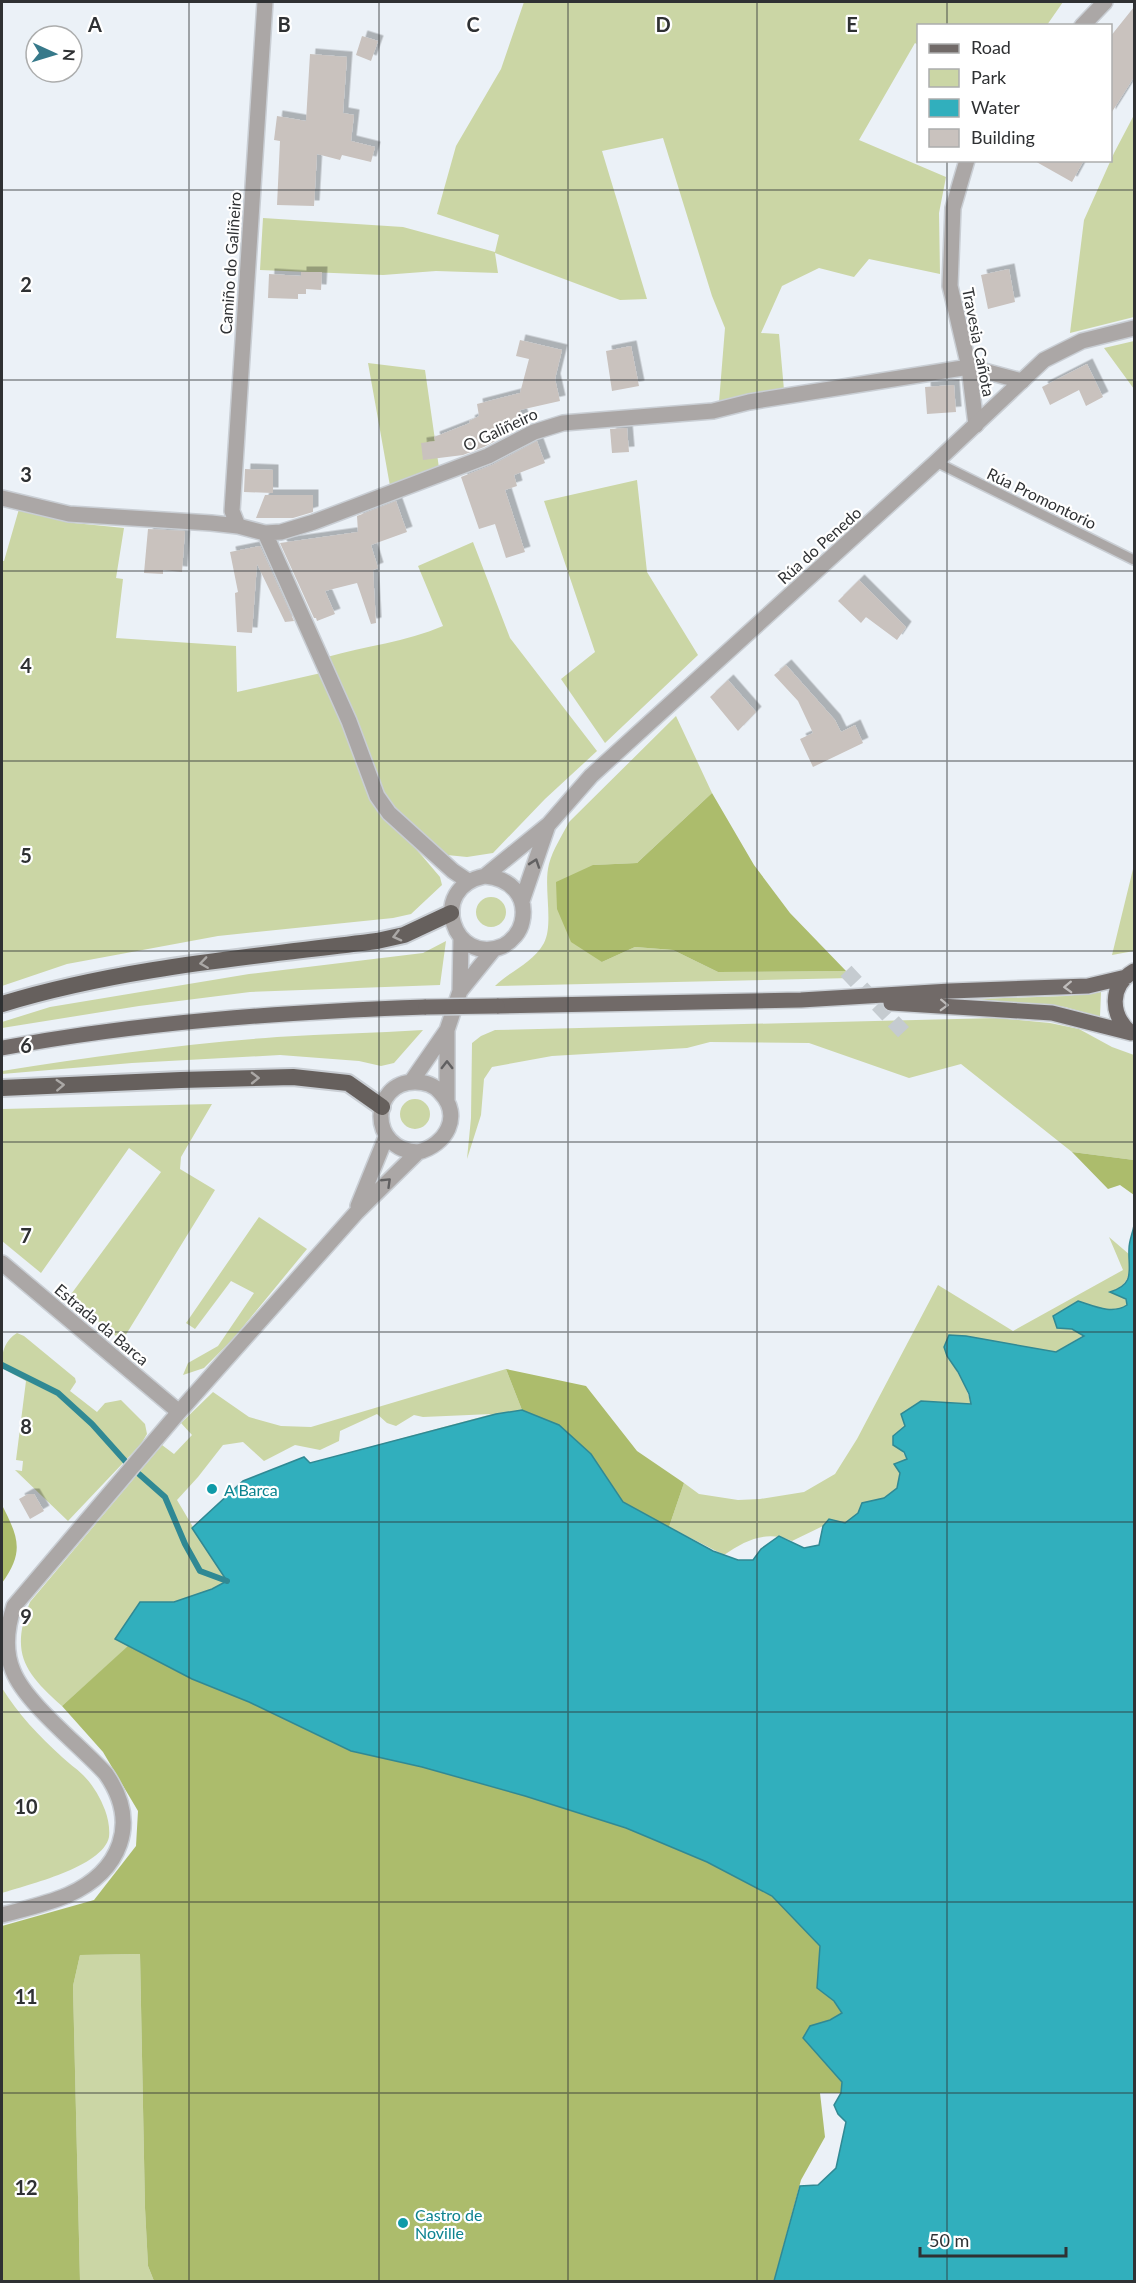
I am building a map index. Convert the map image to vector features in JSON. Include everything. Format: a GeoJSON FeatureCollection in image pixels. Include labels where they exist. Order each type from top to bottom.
{"type":"FeatureCollection","features":[{"type":"Feature","properties":{"kind":"highway"},"geometry":{"type":"LineString","coordinates":[[2,1004],[71,985],[130,974],[377,941],[404,935],[451,913]]}},
{"type":"Feature","properties":{"kind":"highway"},"geometry":{"type":"LineString","coordinates":[[2,1088],[293,1077],[348,1083],[382,1107]]}},
{"type":"Feature","properties":{"kind":"main road"},"geometry":{"type":"LineString","coordinates":[[2,1048],[70,1036],[184,1021],[291,1012],[426,1007],[801,1000],[1088,986],[1130,974]]}},
{"type":"Feature","properties":{"kind":"main road"},"geometry":{"type":"LineString","coordinates":[[1130,974],[1115,996],[1115,1006],[1117,1016],[1132,1034]]}},
{"type":"Feature","properties":{"kind":"main road"},"geometry":{"type":"LineString","coordinates":[[801,1000],[949,1005],[1052,1013],[1132,1034]]}},
{"type":"Feature","properties":{"kind":"street","name":"Camiño do Galiñeiro"},"geometry":{"type":"LineString","coordinates":[[238,526],[232,511],[265,2]]}},
{"type":"Feature","properties":{"kind":"street"},"geometry":{"type":"LineString","coordinates":[[1084,24],[1105,2]]}},
{"type":"Feature","properties":{"kind":"street","name":"Travesia Cañota"},"geometry":{"type":"LineString","coordinates":[[966,162],[953,208],[950,286],[969,367],[976,425]]}},
{"type":"Feature","properties":{"kind":"street","name":"Rúa do Penedo"},"geometry":{"type":"LineString","coordinates":[[485,876],[549,824],[591,776],[936,462],[1044,360],[1082,341],[1134,328]]}},
{"type":"Feature","properties":{"kind":"street","name":"O Galiñeiro"},"geometry":{"type":"LineString","coordinates":[[2,498],[69,514],[238,526],[265,533],[281,532],[314,522],[488,456],[546,426],[713,411],[749,402],[969,367],[1022,381]]}},
{"type":"Feature","properties":{"kind":"street"},"geometry":{"type":"LineString","coordinates":[[265,533],[349,722],[377,796],[389,813],[453,871],[468,881]]}},
{"type":"Feature","properties":{"kind":"street","name":"Rúa do Penedo"},"geometry":{"type":"LineString","coordinates":[[522,902],[549,824]]}},
{"type":"Feature","properties":{"kind":"street"},"geometry":{"type":"LineString","coordinates":[[485,876],[504,880],[518,893],[524,914],[518,931],[506,944],[494,949],[482,949],[470,945],[461,938],[455,930],[451,913],[454,898],[468,881],[485,876]]}},
{"type":"Feature","properties":{"kind":"street"},"geometry":{"type":"LineString","coordinates":[[447,1030],[447,1100],[450,1123],[446,1134],[439,1143],[429,1149],[418,1152],[400,1149],[386,1137],[381,1122],[382,1107],[393,1090],[411,1082],[447,1030],[460,991],[461,938]]}},
{"type":"Feature","properties":{"kind":"street"},"geometry":{"type":"LineString","coordinates":[[460,991],[494,949]]}},
{"type":"Feature","properties":{"kind":"street"},"geometry":{"type":"LineString","coordinates":[[411,1082],[432,1086],[447,1100]]}},
{"type":"Feature","properties":{"kind":"street"},"geometry":{"type":"LineString","coordinates":[[356,1213],[386,1137]]}},
{"type":"Feature","properties":{"kind":"street"},"geometry":{"type":"LineString","coordinates":[[2,1915],[55,1900],[87,1884],[114,1859],[122,1842],[124,1826],[120,1800],[106,1774],[26,1693],[12,1670],[7,1642],[8,1624],[14,1606],[179,1412],[356,1213],[418,1152]]}},
{"type":"Feature","properties":{"kind":"street","name":"Estrada da Barca"},"geometry":{"type":"LineString","coordinates":[[2,1263],[179,1412]]}},
{"type":"Feature","properties":{"kind":"lane","name":"Rúa Promontorio"},"geometry":{"type":"LineString","coordinates":[[936,462],[1134,560]]}},
{"type":"Feature","properties":{"kind":"green space"},"geometry":{"type":"Polygon","coordinates":[[[524,2],[1063,2],[1048,24],[917,24],[917,44],[915,43],[859,140],[946,177],[939,213],[940,274],[869,259],[854,277],[819,268],[782,286],[761,333],[779,334],[784,390],[719,402],[725,328],[712,296],[663,138],[602,151],[647,299],[620,300],[495,253],[498,273],[436,271],[383,275],[260,270],[263,218],[403,227],[495,252],[499,235],[437,214],[456,146],[501,69],[524,2]]]}},
{"type":"Feature","properties":{"kind":"green space"},"geometry":{"type":"Polygon","coordinates":[[[1134,115],[1134,317],[1070,333],[1084,220],[1110,162],[1112,162],[1114,153],[1134,115]]]}},
{"type":"Feature","properties":{"kind":"green space"},"geometry":{"type":"Polygon","coordinates":[[[1134,341],[1134,389],[1104,348],[1134,341]]]}},
{"type":"Feature","properties":{"kind":"green space"},"geometry":{"type":"Polygon","coordinates":[[[368,363],[425,370],[439,468],[390,486],[368,363]]]}},
{"type":"Feature","properties":{"kind":"green space"},"geometry":{"type":"Polygon","coordinates":[[[637,480],[647,572],[698,655],[605,743],[561,679],[595,652],[544,501],[637,480]]]}},
{"type":"Feature","properties":{"kind":"green space"},"geometry":{"type":"Polygon","coordinates":[[[19,509],[74,523],[124,528],[116,578],[123,579],[116,638],[236,646],[237,692],[321,673],[371,799],[440,877],[442,885],[411,914],[393,918],[218,936],[67,964],[2,986],[2,561],[4,561],[19,509]]]}},
{"type":"Feature","properties":{"kind":"green space"},"geometry":{"type":"Polygon","coordinates":[[[473,542],[510,638],[597,751],[545,799],[493,853],[467,857],[447,855],[394,808],[383,793],[327,657],[400,640],[443,626],[418,566],[473,542]]]}},
{"type":"Feature","properties":{"kind":"green space"},"geometry":{"type":"Polygon","coordinates":[[[676,716],[712,793],[637,863],[593,865],[602,962],[635,947],[673,950],[718,972],[846,971],[852,978],[495,986],[534,956],[544,943],[548,926],[547,873],[555,848],[569,822],[676,716]]]}},
{"type":"Feature","properties":{"kind":"green space"},"geometry":{"type":"Polygon","coordinates":[[[712,793],[754,865],[790,913],[846,971],[718,972],[673,950],[635,947],[602,962],[571,942],[557,909],[556,882],[593,865],[637,863],[712,793]]]}},
{"type":"Feature","properties":{"kind":"green space"},"geometry":{"type":"Polygon","coordinates":[[[1134,865],[1134,951],[1112,955],[1134,865]]]}},
{"type":"Feature","properties":{"kind":"green space"},"geometry":{"type":"Polygon","coordinates":[[[491,897],[502,901],[506,912],[502,923],[491,927],[480,923],[476,912],[480,901],[491,897]]]}},
{"type":"Feature","properties":{"kind":"green space"},"geometry":{"type":"Polygon","coordinates":[[[446,941],[440,985],[250,992],[139,1006],[2,1028],[2,1022],[50,1007],[249,974],[423,953],[446,941]]]}},
{"type":"Feature","properties":{"kind":"green space"},"geometry":{"type":"Polygon","coordinates":[[[1101,992],[1100,1017],[1065,1007],[977,999],[1066,996],[1101,992]]]}},
{"type":"Feature","properties":{"kind":"green space"},"geometry":{"type":"Polygon","coordinates":[[[998,1018],[1050,1023],[1079,1029],[1112,1047],[1134,1055],[1134,1160],[1072,1152],[961,1064],[909,1078],[809,1043],[710,1042],[687,1048],[552,1056],[492,1067],[484,1079],[481,1115],[467,1159],[471,1118],[472,1043],[495,1030],[998,1018]]]}},
{"type":"Feature","properties":{"kind":"green space"},"geometry":{"type":"Polygon","coordinates":[[[423,1030],[394,1063],[381,1066],[359,1061],[280,1055],[132,1063],[2,1074],[2,1071],[70,1060],[208,1043],[277,1037],[423,1030]]]}},
{"type":"Feature","properties":{"kind":"green space"},"geometry":{"type":"Polygon","coordinates":[[[415,1099],[426,1103],[430,1114],[426,1125],[415,1129],[404,1125],[400,1114],[404,1103],[415,1099]]]}},
{"type":"Feature","properties":{"kind":"green space"},"geometry":{"type":"Polygon","coordinates":[[[212,1104],[181,1157],[180,1169],[215,1190],[122,1341],[69,1297],[161,1172],[129,1148],[41,1273],[2,1241],[2,1109],[212,1104]]]}},
{"type":"Feature","properties":{"kind":"green space"},"geometry":{"type":"Polygon","coordinates":[[[1072,1152],[1134,1160],[1134,1195],[1120,1185],[1108,1189],[1072,1152]]]}},
{"type":"Feature","properties":{"kind":"green space"},"geometry":{"type":"Polygon","coordinates":[[[259,1217],[307,1249],[233,1339],[204,1368],[183,1375],[188,1363],[218,1346],[254,1293],[231,1281],[195,1329],[186,1323],[259,1217]]]}},
{"type":"Feature","properties":{"kind":"green space"},"geometry":{"type":"Polygon","coordinates":[[[1109,1237],[1130,1255],[1128,1278],[1121,1286],[1110,1292],[1126,1299],[1127,1305],[1109,1310],[1078,1302],[1057,1328],[1072,1329],[1084,1335],[1056,1352],[1023,1347],[947,1356],[964,1385],[971,1404],[962,1404],[905,1426],[893,1436],[907,1459],[900,1473],[897,1488],[884,1498],[862,1503],[858,1513],[845,1523],[829,1519],[823,1526],[792,1541],[774,1536],[756,1538],[724,1555],[669,1527],[684,1483],[699,1494],[738,1500],[760,1499],[804,1492],[835,1474],[857,1439],[938,1285],[1013,1331],[1123,1270],[1109,1237]]]}},
{"type":"Feature","properties":{"kind":"green space"},"geometry":{"type":"Polygon","coordinates":[[[17,1333],[24,1336],[75,1378],[76,1382],[70,1391],[97,1412],[105,1403],[121,1400],[145,1424],[147,1434],[141,1444],[68,1521],[15,1470],[22,1471],[23,1461],[16,1460],[26,1381],[2,1368],[2,1363],[6,1344],[17,1333]]]}},
{"type":"Feature","properties":{"kind":"green space"},"geometry":{"type":"Polygon","coordinates":[[[506,1369],[522,1410],[559,1425],[129,1646],[62,1706],[38,1683],[24,1660],[21,1648],[21,1635],[30,1602],[162,1445],[174,1454],[192,1435],[181,1423],[213,1392],[249,1417],[281,1426],[311,1427],[506,1369]],[[377,1414],[340,1431],[339,1441],[320,1450],[295,1445],[264,1461],[243,1442],[223,1445],[177,1500],[193,1527],[243,1481],[304,1457],[310,1463],[492,1414],[423,1417],[414,1415],[396,1426],[387,1423],[377,1414]]]}},
{"type":"Feature","properties":{"kind":"green space"},"geometry":{"type":"Polygon","coordinates":[[[506,1369],[586,1386],[637,1451],[684,1483],[669,1527],[623,1502],[591,1454],[559,1425],[522,1410],[506,1369]]]}},
{"type":"Feature","properties":{"kind":"green space"},"geometry":{"type":"Polygon","coordinates":[[[2,1505],[17,1544],[14,1562],[2,1583],[2,1505]]]}},
{"type":"Feature","properties":{"kind":"green space"},"geometry":{"type":"Polygon","coordinates":[[[128,1646],[192,1679],[249,1702],[351,1751],[422,1767],[626,1828],[707,1862],[772,1896],[820,1946],[817,1988],[834,2001],[843,2014],[810,2026],[803,2038],[842,2082],[841,2093],[820,2093],[825,2137],[801,2180],[774,2281],[154,2281],[148,2266],[145,2208],[140,1954],[80,1955],[73,1986],[80,2281],[2,2282],[2,1926],[94,1900],[136,1846],[138,1811],[103,1752],[62,1706],[128,1646]]]}},
{"type":"Feature","properties":{"kind":"green space"},"geometry":{"type":"Polygon","coordinates":[[[2,1688],[29,1724],[93,1787],[105,1810],[109,1837],[104,1848],[79,1866],[45,1880],[2,1893],[2,1688]]]}},
{"type":"Feature","properties":{"kind":"green space"},"geometry":{"type":"Polygon","coordinates":[[[140,1954],[145,2208],[148,2266],[154,2281],[80,2282],[73,1986],[80,1955],[140,1954]]]}},
{"type":"Feature","properties":{"kind":"water"},"geometry":{"type":"Polygon","coordinates":[[[1134,1225],[1134,2281],[774,2281],[800,2186],[818,2185],[836,2168],[846,2122],[838,2114],[834,2105],[841,2093],[842,2082],[803,2038],[810,2026],[830,2020],[842,2013],[834,2001],[817,1988],[820,1946],[772,1896],[707,1862],[626,1828],[422,1767],[351,1751],[249,1702],[192,1679],[115,1639],[140,1602],[174,1602],[212,1589],[227,1581],[192,1528],[243,1481],[304,1457],[310,1463],[496,1414],[522,1410],[559,1425],[591,1454],[623,1502],[713,1551],[738,1560],[753,1560],[761,1549],[779,1536],[804,1548],[819,1545],[823,1526],[829,1519],[845,1523],[858,1513],[862,1503],[884,1498],[897,1488],[900,1473],[894,1464],[907,1459],[904,1452],[893,1445],[893,1436],[905,1426],[901,1414],[921,1401],[971,1404],[969,1394],[944,1347],[949,1335],[1056,1352],[1084,1336],[1072,1329],[1057,1328],[1053,1316],[1078,1301],[1109,1309],[1127,1305],[1126,1299],[1110,1292],[1124,1285],[1129,1275],[1129,1246],[1134,1225]]]}},
{"type":"Feature","properties":{"kind":"building"},"geometry":{"type":"Polygon","coordinates":[[[1134,7],[1134,77],[1112,112],[1112,34],[1134,7]]]}},
{"type":"Feature","properties":{"kind":"building"},"geometry":{"type":"Polygon","coordinates":[[[362,36],[378,41],[371,61],[356,55],[362,36]]]}},
{"type":"Feature","properties":{"kind":"building"},"geometry":{"type":"Polygon","coordinates":[[[310,54],[347,57],[343,113],[354,115],[351,141],[375,147],[371,162],[342,155],[340,160],[317,154],[314,206],[277,205],[280,141],[274,140],[277,116],[306,121],[310,54]]]}},
{"type":"Feature","properties":{"kind":"building"},"geometry":{"type":"Polygon","coordinates":[[[1037,162],[1083,162],[1072,182],[1037,162]]]}},
{"type":"Feature","properties":{"kind":"building"},"geometry":{"type":"Polygon","coordinates":[[[1009,269],[1015,302],[988,309],[981,275],[1009,269]]]}},
{"type":"Feature","properties":{"kind":"building"},"geometry":{"type":"Polygon","coordinates":[[[301,272],[322,272],[321,290],[306,289],[306,294],[298,294],[298,299],[268,298],[269,274],[301,276],[301,272]]]}},
{"type":"Feature","properties":{"kind":"building"},"geometry":{"type":"Polygon","coordinates":[[[520,340],[562,350],[555,379],[560,401],[520,410],[526,425],[484,447],[463,455],[423,460],[421,443],[435,441],[434,437],[470,423],[469,421],[479,416],[477,404],[520,393],[529,359],[516,356],[520,340]]]}},
{"type":"Feature","properties":{"kind":"building"},"geometry":{"type":"Polygon","coordinates":[[[631,346],[639,386],[612,391],[606,351],[631,346]]]}},
{"type":"Feature","properties":{"kind":"building"},"geometry":{"type":"Polygon","coordinates":[[[1087,364],[1103,397],[1086,406],[1079,390],[1050,405],[1042,387],[1087,364]]]}},
{"type":"Feature","properties":{"kind":"building"},"geometry":{"type":"Polygon","coordinates":[[[954,385],[956,412],[927,414],[925,387],[954,385]]]}},
{"type":"Feature","properties":{"kind":"building"},"geometry":{"type":"Polygon","coordinates":[[[627,428],[629,452],[612,453],[610,429],[627,428]]]}},
{"type":"Feature","properties":{"kind":"building"},"geometry":{"type":"Polygon","coordinates":[[[537,441],[545,463],[514,475],[517,486],[505,490],[525,552],[506,558],[495,524],[479,529],[461,477],[492,465],[537,441]]]}},
{"type":"Feature","properties":{"kind":"building"},"geometry":{"type":"Polygon","coordinates":[[[245,469],[273,470],[273,493],[244,492],[245,469]]]}},
{"type":"Feature","properties":{"kind":"building"},"geometry":{"type":"Polygon","coordinates":[[[265,495],[313,495],[313,512],[293,518],[256,518],[265,495]]]}},
{"type":"Feature","properties":{"kind":"building"},"geometry":{"type":"Polygon","coordinates":[[[396,501],[407,532],[371,545],[378,568],[373,570],[376,623],[371,624],[357,583],[325,591],[335,614],[317,621],[280,543],[358,532],[357,516],[396,501]]]}},
{"type":"Feature","properties":{"kind":"building"},"geometry":{"type":"Polygon","coordinates":[[[148,529],[185,531],[182,572],[163,570],[163,574],[144,573],[148,529]]]}},
{"type":"Feature","properties":{"kind":"building"},"geometry":{"type":"Polygon","coordinates":[[[260,546],[294,621],[285,622],[257,564],[252,633],[237,632],[235,593],[238,592],[230,552],[260,546]]]}},
{"type":"Feature","properties":{"kind":"building"},"geometry":{"type":"Polygon","coordinates":[[[859,580],[906,627],[897,640],[866,617],[861,623],[838,601],[859,580]]]}},
{"type":"Feature","properties":{"kind":"building"},"geometry":{"type":"Polygon","coordinates":[[[786,665],[835,720],[841,732],[855,725],[863,743],[813,767],[800,739],[813,733],[798,701],[774,675],[786,665]]]}},
{"type":"Feature","properties":{"kind":"building"},"geometry":{"type":"Polygon","coordinates":[[[728,680],[756,712],[738,731],[710,697],[728,680]]]}},
{"type":"Feature","properties":{"kind":"building"},"geometry":{"type":"Polygon","coordinates":[[[28,1494],[34,1494],[44,1511],[30,1519],[19,1499],[28,1494]]]}},
{"type":"Feature","properties":{"kind":"waterway"},"geometry":{"type":"LineString","coordinates":[[2,1365],[58,1393],[92,1424],[126,1462]]}},
{"type":"Feature","properties":{"kind":"waterway"},"geometry":{"type":"LineString","coordinates":[[139,1474],[165,1497],[185,1544],[200,1571],[227,1581]]}},
{"type":"Feature","properties":{"kind":"tunnel"},"geometry":{"type":"LineString","coordinates":[[846,971],[909,1038]]}},
{"type":"Feature","properties":{"kind":"place","name":"A Barca"},"geometry":{"type":"Point","coordinates":[212,1489]}},
{"type":"Feature","properties":{"kind":"place","name":"Castro de Noville"},"geometry":{"type":"Point","coordinates":[403,2223]}}]}
